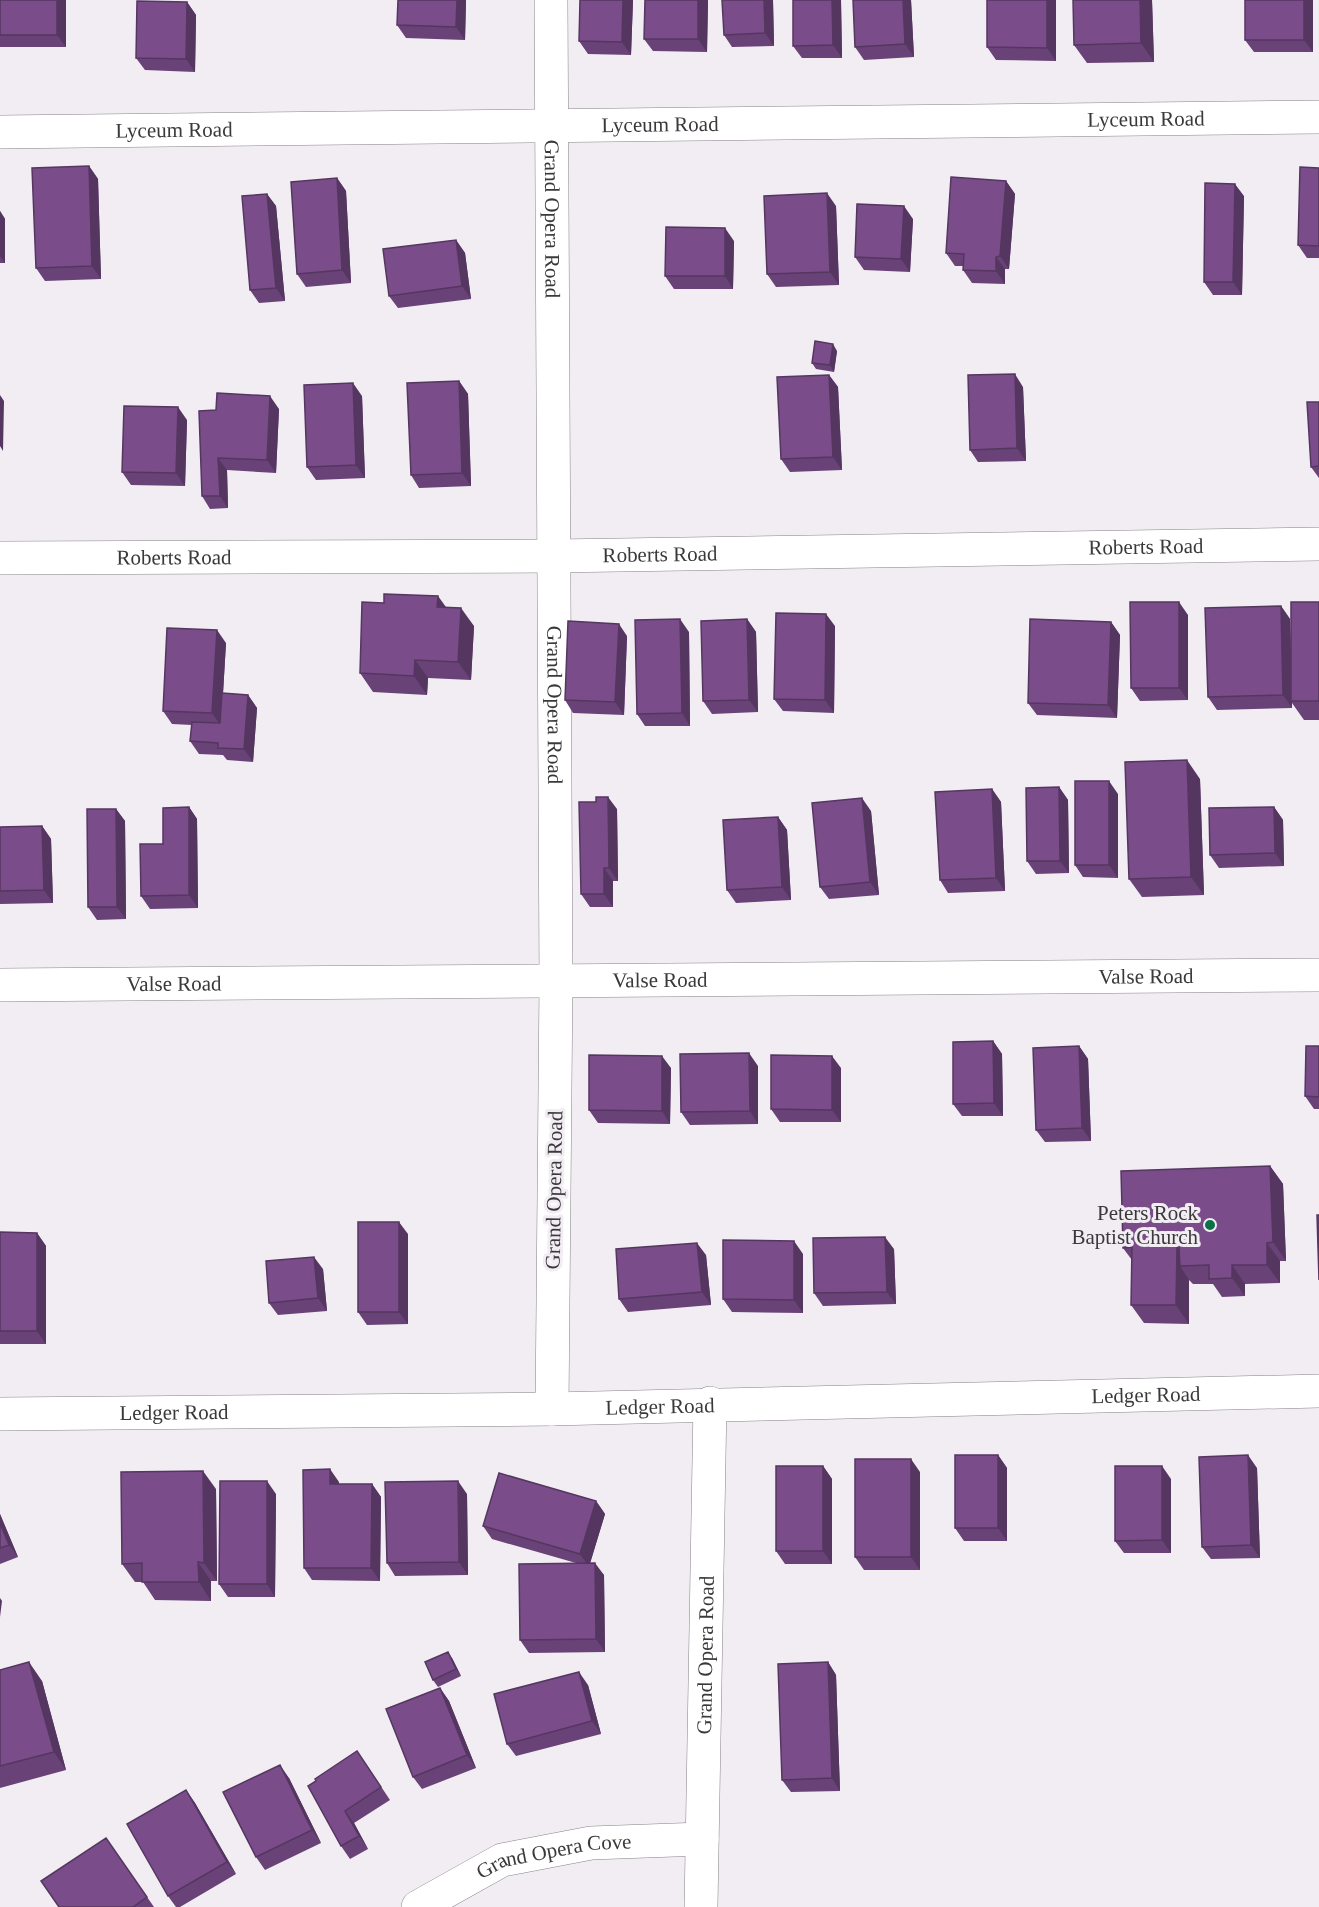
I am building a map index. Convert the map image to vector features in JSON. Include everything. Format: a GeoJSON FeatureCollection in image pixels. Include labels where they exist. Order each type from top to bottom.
{"type":"FeatureCollection","features":[{"type":"Feature","properties":{"kind":"street","name":"Grand Opera Road"},"geometry":{"type":"LineString","coordinates":[[551,0],[556,982],[552,1409]]}},
{"type":"Feature","properties":{"kind":"street","name":"Lyceum Road"},"geometry":{"type":"LineString","coordinates":[[0,132],[1319,117]]}},
{"type":"Feature","properties":{"kind":"street","name":"Roberts Road"},"geometry":{"type":"LineString","coordinates":[[0,558],[555,556],[1319,544]]}},
{"type":"Feature","properties":{"kind":"street","name":"Valse Road"},"geometry":{"type":"LineString","coordinates":[[0,985],[1319,975]]}},
{"type":"Feature","properties":{"kind":"street","name":"Ledger Road"},"geometry":{"type":"LineString","coordinates":[[0,1414],[552,1409],[1319,1391]]}},
{"type":"Feature","properties":{"kind":"street","name":"Grand Opera Road"},"geometry":{"type":"LineString","coordinates":[[700,1907],[710,1404]]}},
{"type":"Feature","properties":{"kind":"street","name":"Grand Opera Cove"},"geometry":{"type":"LineString","coordinates":[[418,1907],[502,1860],[591,1843],[702,1839]]}},
{"type":"Feature","properties":{"kind":"building"},"geometry":{"type":"Polygon","coordinates":[[[0,0],[57,0],[57,35],[0,35],[0,0]]]}},
{"type":"Feature","properties":{"kind":"building"},"geometry":{"type":"Polygon","coordinates":[[[398,0],[457,0],[456,27],[397,25],[398,0]]]}},
{"type":"Feature","properties":{"kind":"building"},"geometry":{"type":"Polygon","coordinates":[[[580,0],[623,0],[622,42],[579,41],[580,0]]]}},
{"type":"Feature","properties":{"kind":"building"},"geometry":{"type":"Polygon","coordinates":[[[645,0],[698,0],[698,39],[644,39],[645,0]]]}},
{"type":"Feature","properties":{"kind":"building"},"geometry":{"type":"Polygon","coordinates":[[[722,0],[764,0],[765,33],[724,35],[722,0]]]}},
{"type":"Feature","properties":{"kind":"building"},"geometry":{"type":"Polygon","coordinates":[[[793,0],[832,0],[833,45],[793,46],[793,0]]]}},
{"type":"Feature","properties":{"kind":"building"},"geometry":{"type":"Polygon","coordinates":[[[853,0],[903,0],[905,44],[855,47],[853,0]]]}},
{"type":"Feature","properties":{"kind":"building"},"geometry":{"type":"Polygon","coordinates":[[[987,0],[1047,0],[1047,48],[987,47],[987,0]]]}},
{"type":"Feature","properties":{"kind":"building"},"geometry":{"type":"Polygon","coordinates":[[[1073,0],[1140,0],[1141,43],[1074,45],[1073,0]]]}},
{"type":"Feature","properties":{"kind":"building"},"geometry":{"type":"Polygon","coordinates":[[[1245,0],[1304,0],[1304,40],[1245,40],[1245,0]]]}},
{"type":"Feature","properties":{"kind":"building"},"geometry":{"type":"Polygon","coordinates":[[[137,1],[187,2],[186,59],[136,58],[137,1]]]}},
{"type":"Feature","properties":{"kind":"building"},"geometry":{"type":"Polygon","coordinates":[[[89,166],[92,266],[36,268],[32,168],[89,166]]]}},
{"type":"Feature","properties":{"kind":"building"},"geometry":{"type":"Polygon","coordinates":[[[1300,167],[1319,168],[1319,246],[1298,245],[1300,167]]]}},
{"type":"Feature","properties":{"kind":"building"},"geometry":{"type":"Polygon","coordinates":[[[951,177],[1006,181],[1000,256],[996,257],[996,271],[963,270],[964,254],[946,253],[951,177]]]}},
{"type":"Feature","properties":{"kind":"building"},"geometry":{"type":"Polygon","coordinates":[[[337,178],[342,270],[297,274],[291,182],[337,178]]]}},
{"type":"Feature","properties":{"kind":"building"},"geometry":{"type":"Polygon","coordinates":[[[1205,183],[1235,184],[1233,282],[1204,282],[1205,183]]]}},
{"type":"Feature","properties":{"kind":"building"},"geometry":{"type":"Polygon","coordinates":[[[827,193],[830,272],[767,274],[764,196],[827,193]]]}},
{"type":"Feature","properties":{"kind":"building"},"geometry":{"type":"Polygon","coordinates":[[[267,194],[276,288],[250,290],[242,196],[267,194]]]}},
{"type":"Feature","properties":{"kind":"building"},"geometry":{"type":"Polygon","coordinates":[[[857,204],[904,206],[901,259],[855,257],[857,204]]]}},
{"type":"Feature","properties":{"kind":"building"},"geometry":{"type":"Polygon","coordinates":[[[666,227],[725,228],[725,276],[665,276],[666,227]]]}},
{"type":"Feature","properties":{"kind":"building"},"geometry":{"type":"Polygon","coordinates":[[[456,240],[462,286],[389,296],[383,249],[456,240]]]}},
{"type":"Feature","properties":{"kind":"building"},"geometry":{"type":"Polygon","coordinates":[[[815,341],[833,344],[830,365],[812,363],[815,341]]]}},
{"type":"Feature","properties":{"kind":"building"},"geometry":{"type":"Polygon","coordinates":[[[1015,374],[1017,448],[970,450],[968,375],[1015,374]]]}},
{"type":"Feature","properties":{"kind":"building"},"geometry":{"type":"Polygon","coordinates":[[[829,375],[833,457],[781,459],[777,377],[829,375]]]}},
{"type":"Feature","properties":{"kind":"building"},"geometry":{"type":"Polygon","coordinates":[[[459,381],[462,473],[411,475],[407,383],[459,381]]]}},
{"type":"Feature","properties":{"kind":"building"},"geometry":{"type":"Polygon","coordinates":[[[353,383],[356,465],[307,467],[304,385],[353,383]]]}},
{"type":"Feature","properties":{"kind":"building"},"geometry":{"type":"Polygon","coordinates":[[[217,393],[270,396],[267,460],[218,458],[220,496],[202,496],[199,411],[216,410],[217,393]]]}},
{"type":"Feature","properties":{"kind":"building"},"geometry":{"type":"Polygon","coordinates":[[[1307,402],[1319,402],[1319,466],[1311,467],[1307,402]]]}},
{"type":"Feature","properties":{"kind":"building"},"geometry":{"type":"Polygon","coordinates":[[[124,406],[178,407],[176,473],[122,472],[124,406]]]}},
{"type":"Feature","properties":{"kind":"building"},"geometry":{"type":"Polygon","coordinates":[[[384,594],[438,596],[437,607],[461,608],[458,662],[415,660],[414,676],[360,673],[362,602],[384,603],[384,594]]]}},
{"type":"Feature","properties":{"kind":"building"},"geometry":{"type":"Polygon","coordinates":[[[1130,602],[1179,602],[1179,688],[1131,688],[1130,602]]]}},
{"type":"Feature","properties":{"kind":"building"},"geometry":{"type":"Polygon","coordinates":[[[1291,602],[1319,602],[1319,701],[1291,701],[1291,602]]]}},
{"type":"Feature","properties":{"kind":"building"},"geometry":{"type":"Polygon","coordinates":[[[1281,606],[1283,695],[1208,697],[1205,608],[1281,606]]]}},
{"type":"Feature","properties":{"kind":"building"},"geometry":{"type":"Polygon","coordinates":[[[776,613],[826,614],[825,700],[774,699],[776,613]]]}},
{"type":"Feature","properties":{"kind":"building"},"geometry":{"type":"Polygon","coordinates":[[[680,619],[682,713],[637,714],[635,620],[680,619]]]}},
{"type":"Feature","properties":{"kind":"building"},"geometry":{"type":"Polygon","coordinates":[[[747,619],[749,700],[703,701],[701,621],[747,619]]]}},
{"type":"Feature","properties":{"kind":"building"},"geometry":{"type":"Polygon","coordinates":[[[1030,619],[1111,622],[1108,705],[1028,703],[1030,619]]]}},
{"type":"Feature","properties":{"kind":"building"},"geometry":{"type":"Polygon","coordinates":[[[568,621],[619,624],[615,702],[565,700],[568,621]]]}},
{"type":"Feature","properties":{"kind":"building"},"geometry":{"type":"Polygon","coordinates":[[[167,628],[217,630],[212,713],[163,711],[167,628]]]}},
{"type":"Feature","properties":{"kind":"building"},"geometry":{"type":"Polygon","coordinates":[[[222,693],[248,695],[244,749],[218,748],[218,743],[190,741],[192,722],[220,723],[222,693]]]}},
{"type":"Feature","properties":{"kind":"building"},"geometry":{"type":"Polygon","coordinates":[[[1187,760],[1191,877],[1129,879],[1125,762],[1187,760]]]}},
{"type":"Feature","properties":{"kind":"building"},"geometry":{"type":"Polygon","coordinates":[[[1075,781],[1109,781],[1109,865],[1075,865],[1075,781]]]}},
{"type":"Feature","properties":{"kind":"building"},"geometry":{"type":"Polygon","coordinates":[[[1059,787],[1060,861],[1027,861],[1026,788],[1059,787]]]}},
{"type":"Feature","properties":{"kind":"building"},"geometry":{"type":"Polygon","coordinates":[[[992,789],[996,878],[940,880],[935,792],[992,789]]]}},
{"type":"Feature","properties":{"kind":"building"},"geometry":{"type":"Polygon","coordinates":[[[596,797],[608,797],[609,868],[604,868],[604,894],[581,894],[579,802],[596,802],[596,797]]]}},
{"type":"Feature","properties":{"kind":"building"},"geometry":{"type":"Polygon","coordinates":[[[862,798],[870,882],[820,887],[812,803],[862,798]]]}},
{"type":"Feature","properties":{"kind":"building"},"geometry":{"type":"Polygon","coordinates":[[[189,807],[189,895],[141,896],[140,844],[163,844],[163,808],[189,807]]]}},
{"type":"Feature","properties":{"kind":"building"},"geometry":{"type":"Polygon","coordinates":[[[1274,807],[1275,853],[1210,855],[1209,808],[1274,807]]]}},
{"type":"Feature","properties":{"kind":"building"},"geometry":{"type":"Polygon","coordinates":[[[87,809],[116,809],[117,907],[88,907],[87,809]]]}},
{"type":"Feature","properties":{"kind":"building"},"geometry":{"type":"Polygon","coordinates":[[[778,817],[782,887],[727,890],[723,820],[778,817]]]}},
{"type":"Feature","properties":{"kind":"building"},"geometry":{"type":"Polygon","coordinates":[[[42,826],[44,890],[0,891],[0,827],[42,826]]]}},
{"type":"Feature","properties":{"kind":"building"},"geometry":{"type":"Polygon","coordinates":[[[993,1041],[994,1103],[953,1104],[953,1042],[993,1041]]]}},
{"type":"Feature","properties":{"kind":"building"},"geometry":{"type":"Polygon","coordinates":[[[1079,1046],[1082,1128],[1036,1130],[1033,1048],[1079,1046]]]}},
{"type":"Feature","properties":{"kind":"building"},"geometry":{"type":"Polygon","coordinates":[[[1306,1046],[1319,1046],[1319,1097],[1305,1096],[1306,1046]]]}},
{"type":"Feature","properties":{"kind":"building"},"geometry":{"type":"Polygon","coordinates":[[[749,1053],[750,1111],[681,1112],[680,1054],[749,1053]]]}},
{"type":"Feature","properties":{"kind":"building"},"geometry":{"type":"Polygon","coordinates":[[[589,1055],[662,1056],[662,1111],[589,1110],[589,1055]]]}},
{"type":"Feature","properties":{"kind":"building"},"geometry":{"type":"Polygon","coordinates":[[[771,1055],[832,1056],[832,1110],[771,1109],[771,1055]]]}},
{"type":"Feature","properties":{"kind":"building","name":"Peters Rock Baptist Church"},"geometry":{"type":"Polygon","coordinates":[[[1270,1166],[1273,1242],[1267,1243],[1267,1265],[1232,1265],[1232,1278],[1209,1279],[1209,1265],[1180,1266],[1179,1246],[1177,1246],[1176,1305],[1131,1305],[1132,1247],[1123,1248],[1121,1171],[1270,1166]]]}},
{"type":"Feature","properties":{"kind":"building"},"geometry":{"type":"Polygon","coordinates":[[[1317,1215],[1319,1215],[1319,1280],[1317,1215]]]}},
{"type":"Feature","properties":{"kind":"building"},"geometry":{"type":"Polygon","coordinates":[[[358,1222],[399,1222],[399,1312],[358,1312],[358,1222]]]}},
{"type":"Feature","properties":{"kind":"building"},"geometry":{"type":"Polygon","coordinates":[[[0,1232],[37,1233],[37,1331],[0,1331],[0,1232]]]}},
{"type":"Feature","properties":{"kind":"building"},"geometry":{"type":"Polygon","coordinates":[[[885,1237],[887,1292],[814,1293],[813,1238],[885,1237]]]}},
{"type":"Feature","properties":{"kind":"building"},"geometry":{"type":"Polygon","coordinates":[[[723,1240],[794,1241],[794,1300],[723,1299],[723,1240]]]}},
{"type":"Feature","properties":{"kind":"building"},"geometry":{"type":"Polygon","coordinates":[[[697,1243],[702,1292],[619,1299],[616,1249],[697,1243]]]}},
{"type":"Feature","properties":{"kind":"building"},"geometry":{"type":"Polygon","coordinates":[[[314,1257],[318,1298],[269,1303],[266,1261],[314,1257]]]}},
{"type":"Feature","properties":{"kind":"building"},"geometry":{"type":"Polygon","coordinates":[[[955,1455],[998,1455],[998,1528],[955,1528],[955,1455]]]}},
{"type":"Feature","properties":{"kind":"building"},"geometry":{"type":"Polygon","coordinates":[[[1248,1455],[1251,1545],[1202,1547],[1199,1457],[1248,1455]]]}},
{"type":"Feature","properties":{"kind":"building"},"geometry":{"type":"Polygon","coordinates":[[[855,1459],[911,1459],[911,1557],[855,1557],[855,1459]]]}},
{"type":"Feature","properties":{"kind":"building"},"geometry":{"type":"Polygon","coordinates":[[[776,1466],[823,1466],[823,1551],[776,1551],[776,1466]]]}},
{"type":"Feature","properties":{"kind":"building"},"geometry":{"type":"Polygon","coordinates":[[[1115,1466],[1162,1466],[1162,1540],[1115,1541],[1115,1466]]]}},
{"type":"Feature","properties":{"kind":"building"},"geometry":{"type":"Polygon","coordinates":[[[330,1469],[330,1484],[372,1484],[371,1568],[304,1568],[303,1470],[330,1469]]]}},
{"type":"Feature","properties":{"kind":"building"},"geometry":{"type":"Polygon","coordinates":[[[203,1471],[204,1563],[198,1562],[199,1582],[142,1582],[142,1563],[122,1564],[121,1472],[203,1471]]]}},
{"type":"Feature","properties":{"kind":"building"},"geometry":{"type":"Polygon","coordinates":[[[499,1473],[596,1501],[580,1554],[483,1526],[499,1473]]]}},
{"type":"Feature","properties":{"kind":"building"},"geometry":{"type":"Polygon","coordinates":[[[220,1481],[267,1481],[267,1584],[219,1584],[220,1481]]]}},
{"type":"Feature","properties":{"kind":"building"},"geometry":{"type":"Polygon","coordinates":[[[458,1481],[459,1562],[387,1563],[385,1482],[458,1481]]]}},
{"type":"Feature","properties":{"kind":"building"},"geometry":{"type":"Polygon","coordinates":[[[0,1523],[9,1545],[0,1548],[0,1523]]]}},
{"type":"Feature","properties":{"kind":"building"},"geometry":{"type":"Polygon","coordinates":[[[595,1563],[596,1639],[520,1640],[519,1564],[595,1563]]]}},
{"type":"Feature","properties":{"kind":"building"},"geometry":{"type":"Polygon","coordinates":[[[448,1652],[456,1669],[433,1680],[425,1662],[448,1652]]]}},
{"type":"Feature","properties":{"kind":"building"},"geometry":{"type":"Polygon","coordinates":[[[29,1662],[54,1752],[0,1766],[0,1670],[29,1662]]]}},
{"type":"Feature","properties":{"kind":"building"},"geometry":{"type":"Polygon","coordinates":[[[828,1662],[832,1778],[782,1780],[778,1664],[828,1662]]]}},
{"type":"Feature","properties":{"kind":"building"},"geometry":{"type":"Polygon","coordinates":[[[579,1672],[592,1721],[507,1744],[494,1694],[579,1672]]]}},
{"type":"Feature","properties":{"kind":"building"},"geometry":{"type":"Polygon","coordinates":[[[440,1688],[467,1755],[413,1777],[386,1709],[440,1688]]]}},
{"type":"Feature","properties":{"kind":"building"},"geometry":{"type":"Polygon","coordinates":[[[357,1751],[381,1787],[345,1811],[359,1836],[341,1846],[308,1786],[357,1751]]]}},
{"type":"Feature","properties":{"kind":"building"},"geometry":{"type":"Polygon","coordinates":[[[280,1765],[312,1830],[256,1857],[223,1792],[280,1765]]]}},
{"type":"Feature","properties":{"kind":"building"},"geometry":{"type":"Polygon","coordinates":[[[186,1790],[227,1862],[168,1896],[127,1824],[186,1790]]]}},
{"type":"Feature","properties":{"kind":"building"},"geometry":{"type":"Polygon","coordinates":[[[106,1838],[147,1897],[133,1907],[59,1907],[41,1881],[106,1838]]]}},
{"type":"Feature","properties":{"kind":"place","name":"Peters Rock Baptist Church"},"geometry":{"type":"Point","coordinates":[1210,1225]}}]}
